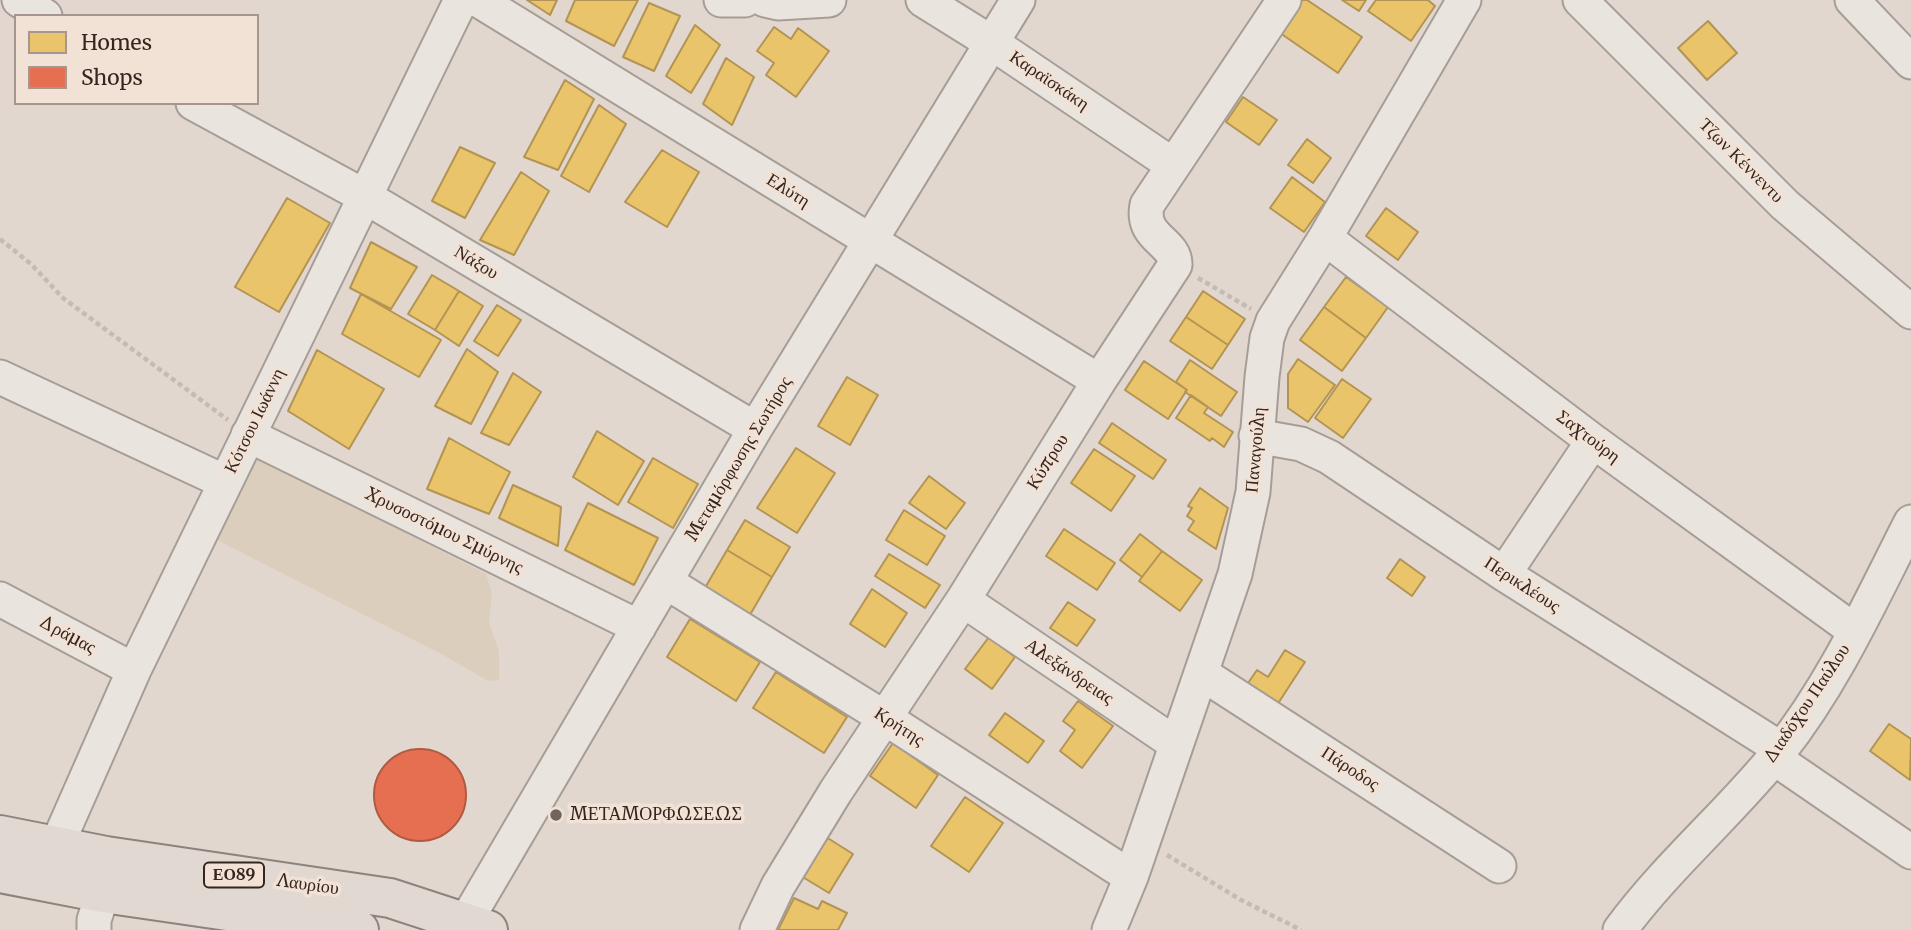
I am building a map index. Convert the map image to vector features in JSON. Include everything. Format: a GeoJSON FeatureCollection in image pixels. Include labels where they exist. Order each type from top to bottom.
{"type":"FeatureCollection","features":[{"type":"Feature","properties":{"kind":"main road","name":"Λαυρίου"},"geometry":{"type":"LineString","coordinates":[[0,835],[106,856],[390,898],[477,926]]}},
{"type":"Feature","properties":{"kind":"main road","name":"Λαυρίου"},"geometry":{"type":"LineString","coordinates":[[0,873],[103,893],[359,930]]}},
{"type":"Feature","properties":{"kind":"street"},"geometry":{"type":"LineString","coordinates":[[19,0],[42,14]]}},
{"type":"Feature","properties":{"kind":"street","name":"Κότσου Ιωάννη"},"geometry":{"type":"LineString","coordinates":[[56,847],[134,670],[461,0]]}},
{"type":"Feature","properties":{"kind":"street","name":"Ελύτη"},"geometry":{"type":"LineString","coordinates":[[478,0],[1099,381]]}},
{"type":"Feature","properties":{"kind":"street"},"geometry":{"type":"LineString","coordinates":[[721,0],[745,0]]}},
{"type":"Feature","properties":{"kind":"street"},"geometry":{"type":"LineString","coordinates":[[765,0],[778,3],[829,0]]}},
{"type":"Feature","properties":{"kind":"street","name":"Καραϊσκάκη"},"geometry":{"type":"LineString","coordinates":[[923,0],[992,43],[1173,165]]}},
{"type":"Feature","properties":{"kind":"street","name":"Μεταμόρφωσης Σωτήρος"},"geometry":{"type":"LineString","coordinates":[[477,926],[639,627],[755,429],[1018,0]]}},
{"type":"Feature","properties":{"kind":"street"},"geometry":{"type":"LineString","coordinates":[[1175,265],[1173,254],[1150,231],[1145,215],[1147,205],[1284,0]]}},
{"type":"Feature","properties":{"kind":"street","name":"Παναγούλη"},"geometry":{"type":"LineString","coordinates":[[1109,930],[1131,877],[1236,574],[1253,492],[1267,338],[1273,321],[1325,238],[1464,0]]}},
{"type":"Feature","properties":{"kind":"street","name":"Τζων Κέννεντυ"},"geometry":{"type":"LineString","coordinates":[[1580,0],[1785,205],[1911,312]]}},
{"type":"Feature","properties":{"kind":"street"},"geometry":{"type":"LineString","coordinates":[[1852,0],[1911,62]]}},
{"type":"Feature","properties":{"kind":"street","name":"Νάξου"},"geometry":{"type":"LineString","coordinates":[[197,105],[364,196],[755,429]]}},
{"type":"Feature","properties":{"kind":"street","name":"Σαχτούρη"},"geometry":{"type":"LineString","coordinates":[[1325,238],[1593,441],[1855,631]]}},
{"type":"Feature","properties":{"kind":"street","name":"Κύπρου"},"geometry":{"type":"LineString","coordinates":[[757,930],[778,886],[829,802],[962,600],[1175,265]]}},
{"type":"Feature","properties":{"kind":"street"},"geometry":{"type":"LineString","coordinates":[[0,377],[225,482]]}},
{"type":"Feature","properties":{"kind":"street","name":"Χρυσοστόμου Σμύρνης"},"geometry":{"type":"LineString","coordinates":[[248,435],[639,627]]}},
{"type":"Feature","properties":{"kind":"street","name":"Περικλέους"},"geometry":{"type":"LineString","coordinates":[[1256,436],[1301,444],[1329,457],[1777,754],[1911,852]]}},
{"type":"Feature","properties":{"kind":"street"},"geometry":{"type":"LineString","coordinates":[[1504,574],[1593,441]]}},
{"type":"Feature","properties":{"kind":"street","name":"Διαδόχου Παύλου"},"geometry":{"type":"LineString","coordinates":[[1620,930],[1647,896],[1777,754],[1825,684],[1911,522]]}},
{"type":"Feature","properties":{"kind":"street","name":"Κρήτης"},"geometry":{"type":"LineString","coordinates":[[666,582],[885,718],[1131,877]]}},
{"type":"Feature","properties":{"kind":"street","name":"Δράμας"},"geometry":{"type":"LineString","coordinates":[[0,599],[134,670]]}},
{"type":"Feature","properties":{"kind":"street","name":"Αλεξάνδρειας"},"geometry":{"type":"LineString","coordinates":[[962,600],[1176,744]]}},
{"type":"Feature","properties":{"kind":"street","name":"Πάροδος"},"geometry":{"type":"LineString","coordinates":[[1201,673],[1499,866]]}},
{"type":"Feature","properties":{"kind":"street"},"geometry":{"type":"LineString","coordinates":[[94,930],[94,920],[103,893]]}},
{"type":"Feature","properties":{"kind":"path"},"geometry":{"type":"LineString","coordinates":[[0,239],[31,264],[63,298],[248,435]]}},
{"type":"Feature","properties":{"kind":"path"},"geometry":{"type":"LineString","coordinates":[[1175,265],[1273,321]]}},
{"type":"Feature","properties":{"kind":"path"},"geometry":{"type":"LineString","coordinates":[[1143,841],[1241,900],[1301,930]]}},
{"type":"Feature","properties":{"kind":"shaded area"},"geometry":{"type":"Polygon","coordinates":[[[251,454],[486,574],[492,593],[489,623],[499,651],[499,680],[488,681],[445,656],[211,537],[251,454]]]}},
{"type":"Feature","properties":{"kind":"building: Homes"},"geometry":{"type":"Polygon","coordinates":[[[527,0],[557,0],[550,15],[527,0]]]}},
{"type":"Feature","properties":{"kind":"building: Homes"},"geometry":{"type":"Polygon","coordinates":[[[575,0],[638,0],[614,46],[566,21],[575,0]]]}},
{"type":"Feature","properties":{"kind":"building: Homes"},"geometry":{"type":"Polygon","coordinates":[[[1302,0],[1307,0],[1362,37],[1338,73],[1280,33],[1302,0]]]}},
{"type":"Feature","properties":{"kind":"building: Homes"},"geometry":{"type":"Polygon","coordinates":[[[1342,0],[1366,0],[1359,11],[1342,0]]]}},
{"type":"Feature","properties":{"kind":"building: Homes"},"geometry":{"type":"Polygon","coordinates":[[[1376,0],[1428,0],[1435,6],[1411,41],[1368,11],[1376,0]]]}},
{"type":"Feature","properties":{"kind":"building: Homes"},"geometry":{"type":"Polygon","coordinates":[[[649,3],[680,16],[654,71],[623,57],[649,3]]]}},
{"type":"Feature","properties":{"kind":"building: Homes"},"geometry":{"type":"Polygon","coordinates":[[[1708,21],[1737,53],[1707,80],[1678,48],[1708,21]]]}},
{"type":"Feature","properties":{"kind":"building: Homes"},"geometry":{"type":"Polygon","coordinates":[[[695,25],[720,45],[691,93],[666,76],[695,25]]]}},
{"type":"Feature","properties":{"kind":"building: Homes"},"geometry":{"type":"Polygon","coordinates":[[[774,27],[791,39],[798,28],[829,51],[796,97],[766,75],[774,63],[757,51],[774,27]]]}},
{"type":"Feature","properties":{"kind":"building: Homes"},"geometry":{"type":"Polygon","coordinates":[[[726,58],[754,77],[732,125],[703,104],[726,58]]]}},
{"type":"Feature","properties":{"kind":"building: Homes"},"geometry":{"type":"Polygon","coordinates":[[[565,80],[594,99],[558,170],[524,157],[565,80]]]}},
{"type":"Feature","properties":{"kind":"building: Homes"},"geometry":{"type":"Polygon","coordinates":[[[1243,97],[1277,120],[1259,145],[1226,122],[1243,97]]]}},
{"type":"Feature","properties":{"kind":"building: Homes"},"geometry":{"type":"Polygon","coordinates":[[[599,105],[626,124],[589,192],[561,176],[599,105]]]}},
{"type":"Feature","properties":{"kind":"building: Homes"},"geometry":{"type":"Polygon","coordinates":[[[1307,139],[1331,158],[1313,183],[1288,165],[1307,139]]]}},
{"type":"Feature","properties":{"kind":"building: Homes"},"geometry":{"type":"Polygon","coordinates":[[[460,147],[495,163],[465,218],[432,201],[460,147]]]}},
{"type":"Feature","properties":{"kind":"building: Homes"},"geometry":{"type":"Polygon","coordinates":[[[662,150],[699,172],[667,227],[625,202],[662,150]]]}},
{"type":"Feature","properties":{"kind":"building: Homes"},"geometry":{"type":"Polygon","coordinates":[[[521,172],[549,191],[514,255],[480,240],[521,172]]]}},
{"type":"Feature","properties":{"kind":"building: Homes"},"geometry":{"type":"Polygon","coordinates":[[[1292,177],[1325,202],[1304,232],[1270,208],[1292,177]]]}},
{"type":"Feature","properties":{"kind":"building: Homes"},"geometry":{"type":"Polygon","coordinates":[[[287,198],[330,223],[279,312],[235,287],[287,198]]]}},
{"type":"Feature","properties":{"kind":"building: Homes"},"geometry":{"type":"Polygon","coordinates":[[[1386,208],[1418,232],[1398,260],[1366,236],[1386,208]]]}},
{"type":"Feature","properties":{"kind":"building: Homes"},"geometry":{"type":"Polygon","coordinates":[[[371,242],[417,267],[391,309],[350,288],[371,242]]]}},
{"type":"Feature","properties":{"kind":"building: Homes"},"geometry":{"type":"Polygon","coordinates":[[[432,275],[459,291],[435,330],[408,314],[432,275]]]}},
{"type":"Feature","properties":{"kind":"building: Homes"},"geometry":{"type":"Polygon","coordinates":[[[1346,277],[1388,307],[1366,338],[1324,307],[1346,277]]]}},
{"type":"Feature","properties":{"kind":"building: Homes"},"geometry":{"type":"Polygon","coordinates":[[[459,291],[483,306],[459,346],[435,330],[459,291]]]}},
{"type":"Feature","properties":{"kind":"building: Homes"},"geometry":{"type":"Polygon","coordinates":[[[1203,291],[1245,319],[1228,345],[1186,317],[1203,291]]]}},
{"type":"Feature","properties":{"kind":"building: Homes"},"geometry":{"type":"Polygon","coordinates":[[[361,294],[441,340],[419,377],[342,334],[361,294]]]}},
{"type":"Feature","properties":{"kind":"building: Homes"},"geometry":{"type":"Polygon","coordinates":[[[497,305],[521,320],[498,356],[474,341],[497,305]]]}},
{"type":"Feature","properties":{"kind":"building: Homes"},"geometry":{"type":"Polygon","coordinates":[[[1324,307],[1366,338],[1342,371],[1300,340],[1324,307]]]}},
{"type":"Feature","properties":{"kind":"building: Homes"},"geometry":{"type":"Polygon","coordinates":[[[1186,317],[1228,345],[1212,369],[1170,341],[1186,317]]]}},
{"type":"Feature","properties":{"kind":"building: Homes"},"geometry":{"type":"Polygon","coordinates":[[[467,349],[498,372],[471,424],[435,406],[467,349]]]}},
{"type":"Feature","properties":{"kind":"building: Homes"},"geometry":{"type":"Polygon","coordinates":[[[317,350],[384,389],[349,449],[288,411],[317,350]]]}},
{"type":"Feature","properties":{"kind":"building: Homes"},"geometry":{"type":"Polygon","coordinates":[[[1298,359],[1335,385],[1308,422],[1288,408],[1288,374],[1298,359]]]}},
{"type":"Feature","properties":{"kind":"building: Homes"},"geometry":{"type":"Polygon","coordinates":[[[1190,360],[1237,392],[1221,416],[1185,392],[1187,390],[1176,382],[1190,360]]]}},
{"type":"Feature","properties":{"kind":"building: Homes"},"geometry":{"type":"Polygon","coordinates":[[[1144,361],[1187,390],[1168,419],[1125,390],[1144,361]]]}},
{"type":"Feature","properties":{"kind":"building: Homes"},"geometry":{"type":"Polygon","coordinates":[[[513,373],[541,392],[509,445],[481,433],[513,373]]]}},
{"type":"Feature","properties":{"kind":"building: Homes"},"geometry":{"type":"Polygon","coordinates":[[[847,377],[878,395],[850,445],[818,426],[847,377]]]}},
{"type":"Feature","properties":{"kind":"building: Homes"},"geometry":{"type":"Polygon","coordinates":[[[1342,379],[1371,399],[1343,438],[1315,418],[1342,379]]]}},
{"type":"Feature","properties":{"kind":"building: Homes"},"geometry":{"type":"Polygon","coordinates":[[[1191,395],[1208,407],[1204,413],[1233,432],[1224,447],[1212,438],[1210,441],[1176,418],[1191,395]]]}},
{"type":"Feature","properties":{"kind":"building: Homes"},"geometry":{"type":"Polygon","coordinates":[[[1112,423],[1166,460],[1153,479],[1099,443],[1112,423]]]}},
{"type":"Feature","properties":{"kind":"building: Homes"},"geometry":{"type":"Polygon","coordinates":[[[597,431],[644,461],[618,505],[573,477],[597,431]]]}},
{"type":"Feature","properties":{"kind":"building: Homes"},"geometry":{"type":"Polygon","coordinates":[[[449,438],[510,472],[489,514],[427,489],[449,438]]]}},
{"type":"Feature","properties":{"kind":"building: Homes"},"geometry":{"type":"Polygon","coordinates":[[[796,448],[835,473],[797,533],[757,508],[796,448]]]}},
{"type":"Feature","properties":{"kind":"building: Homes"},"geometry":{"type":"Polygon","coordinates":[[[1094,449],[1135,476],[1111,511],[1071,483],[1094,449]]]}},
{"type":"Feature","properties":{"kind":"building: Homes"},"geometry":{"type":"Polygon","coordinates":[[[653,458],[698,484],[673,528],[628,502],[653,458]]]}},
{"type":"Feature","properties":{"kind":"building: Homes"},"geometry":{"type":"Polygon","coordinates":[[[929,476],[965,503],[946,529],[909,503],[929,476]]]}},
{"type":"Feature","properties":{"kind":"building: Homes"},"geometry":{"type":"Polygon","coordinates":[[[513,485],[561,507],[558,546],[499,518],[513,485]]]}},
{"type":"Feature","properties":{"kind":"building: Homes"},"geometry":{"type":"Polygon","coordinates":[[[1200,488],[1228,508],[1216,549],[1188,530],[1194,521],[1187,516],[1192,508],[1188,506],[1200,488]]]}},
{"type":"Feature","properties":{"kind":"building: Homes"},"geometry":{"type":"Polygon","coordinates":[[[588,503],[658,538],[634,585],[565,550],[588,503]]]}},
{"type":"Feature","properties":{"kind":"building: Homes"},"geometry":{"type":"Polygon","coordinates":[[[904,510],[945,536],[927,565],[886,540],[904,510]]]}},
{"type":"Feature","properties":{"kind":"building: Homes"},"geometry":{"type":"Polygon","coordinates":[[[745,520],[790,547],[772,577],[727,550],[745,520]]]}},
{"type":"Feature","properties":{"kind":"building: Homes"},"geometry":{"type":"Polygon","coordinates":[[[1064,529],[1115,563],[1097,590],[1046,556],[1064,529]]]}},
{"type":"Feature","properties":{"kind":"building: Homes"},"geometry":{"type":"Polygon","coordinates":[[[1140,534],[1162,551],[1142,577],[1120,560],[1140,534]]]}},
{"type":"Feature","properties":{"kind":"building: Homes"},"geometry":{"type":"Polygon","coordinates":[[[727,550],[772,577],[747,620],[702,593],[727,550]]]}},
{"type":"Feature","properties":{"kind":"building: Homes"},"geometry":{"type":"Polygon","coordinates":[[[1162,551],[1202,580],[1180,611],[1139,581],[1162,551]]]}},
{"type":"Feature","properties":{"kind":"building: Homes"},"geometry":{"type":"Polygon","coordinates":[[[889,554],[940,585],[925,608],[875,576],[889,554]]]}},
{"type":"Feature","properties":{"kind":"building: Homes"},"geometry":{"type":"Polygon","coordinates":[[[1400,559],[1425,577],[1412,596],[1387,578],[1400,559]]]}},
{"type":"Feature","properties":{"kind":"building: Homes"},"geometry":{"type":"Polygon","coordinates":[[[872,589],[907,613],[885,647],[850,624],[872,589]]]}},
{"type":"Feature","properties":{"kind":"building: Homes"},"geometry":{"type":"Polygon","coordinates":[[[1068,602],[1095,620],[1077,646],[1050,628],[1068,602]]]}},
{"type":"Feature","properties":{"kind":"building: Homes"},"geometry":{"type":"Polygon","coordinates":[[[690,619],[760,662],[736,701],[667,657],[690,619]]]}},
{"type":"Feature","properties":{"kind":"building: Homes"},"geometry":{"type":"Polygon","coordinates":[[[989,637],[1015,657],[992,689],[965,669],[989,637]]]}},
{"type":"Feature","properties":{"kind":"building: Homes"},"geometry":{"type":"Polygon","coordinates":[[[1285,650],[1305,662],[1277,705],[1246,686],[1257,670],[1268,677],[1285,650]]]}},
{"type":"Feature","properties":{"kind":"building: Homes"},"geometry":{"type":"Polygon","coordinates":[[[776,672],[847,717],[824,753],[753,708],[776,672]]]}},
{"type":"Feature","properties":{"kind":"building: Homes"},"geometry":{"type":"Polygon","coordinates":[[[1078,701],[1113,726],[1082,768],[1060,751],[1075,730],[1063,721],[1078,701]]]}},
{"type":"Feature","properties":{"kind":"building: Homes"},"geometry":{"type":"Polygon","coordinates":[[[1005,713],[1044,741],[1028,763],[989,735],[1005,713]]]}},
{"type":"Feature","properties":{"kind":"building: Homes"},"geometry":{"type":"Polygon","coordinates":[[[1889,724],[1911,739],[1910,780],[1870,751],[1889,724]]]}},
{"type":"Feature","properties":{"kind":"building: Homes"},"geometry":{"type":"Polygon","coordinates":[[[893,743],[938,775],[916,808],[870,776],[893,743]]]}},
{"type":"Feature","properties":{"kind":"building: Homes"},"geometry":{"type":"Polygon","coordinates":[[[965,797],[1003,823],[969,872],[931,846],[965,797]]]}},
{"type":"Feature","properties":{"kind":"building: Homes"},"geometry":{"type":"Polygon","coordinates":[[[826,837],[853,854],[829,893],[801,876],[826,837]]]}},
{"type":"Feature","properties":{"kind":"building: Homes"},"geometry":{"type":"Polygon","coordinates":[[[794,898],[818,909],[822,901],[847,913],[838,930],[778,930],[794,898]]]}},
{"type":"Feature","properties":{"kind":"building: Shops"},"geometry":{"type":"Polygon","coordinates":[[[420,749],[438,752],[453,762],[463,777],[466,795],[463,813],[453,828],[438,838],[420,841],[402,838],[387,828],[377,813],[374,795],[377,777],[387,762],[402,752],[420,749]]]}},
{"type":"Feature","properties":{"kind":"place","name":"ΜΕΤΑΜΟΡΦΩΣΕΩΣ"},"geometry":{"type":"Point","coordinates":[556,815]}}]}
